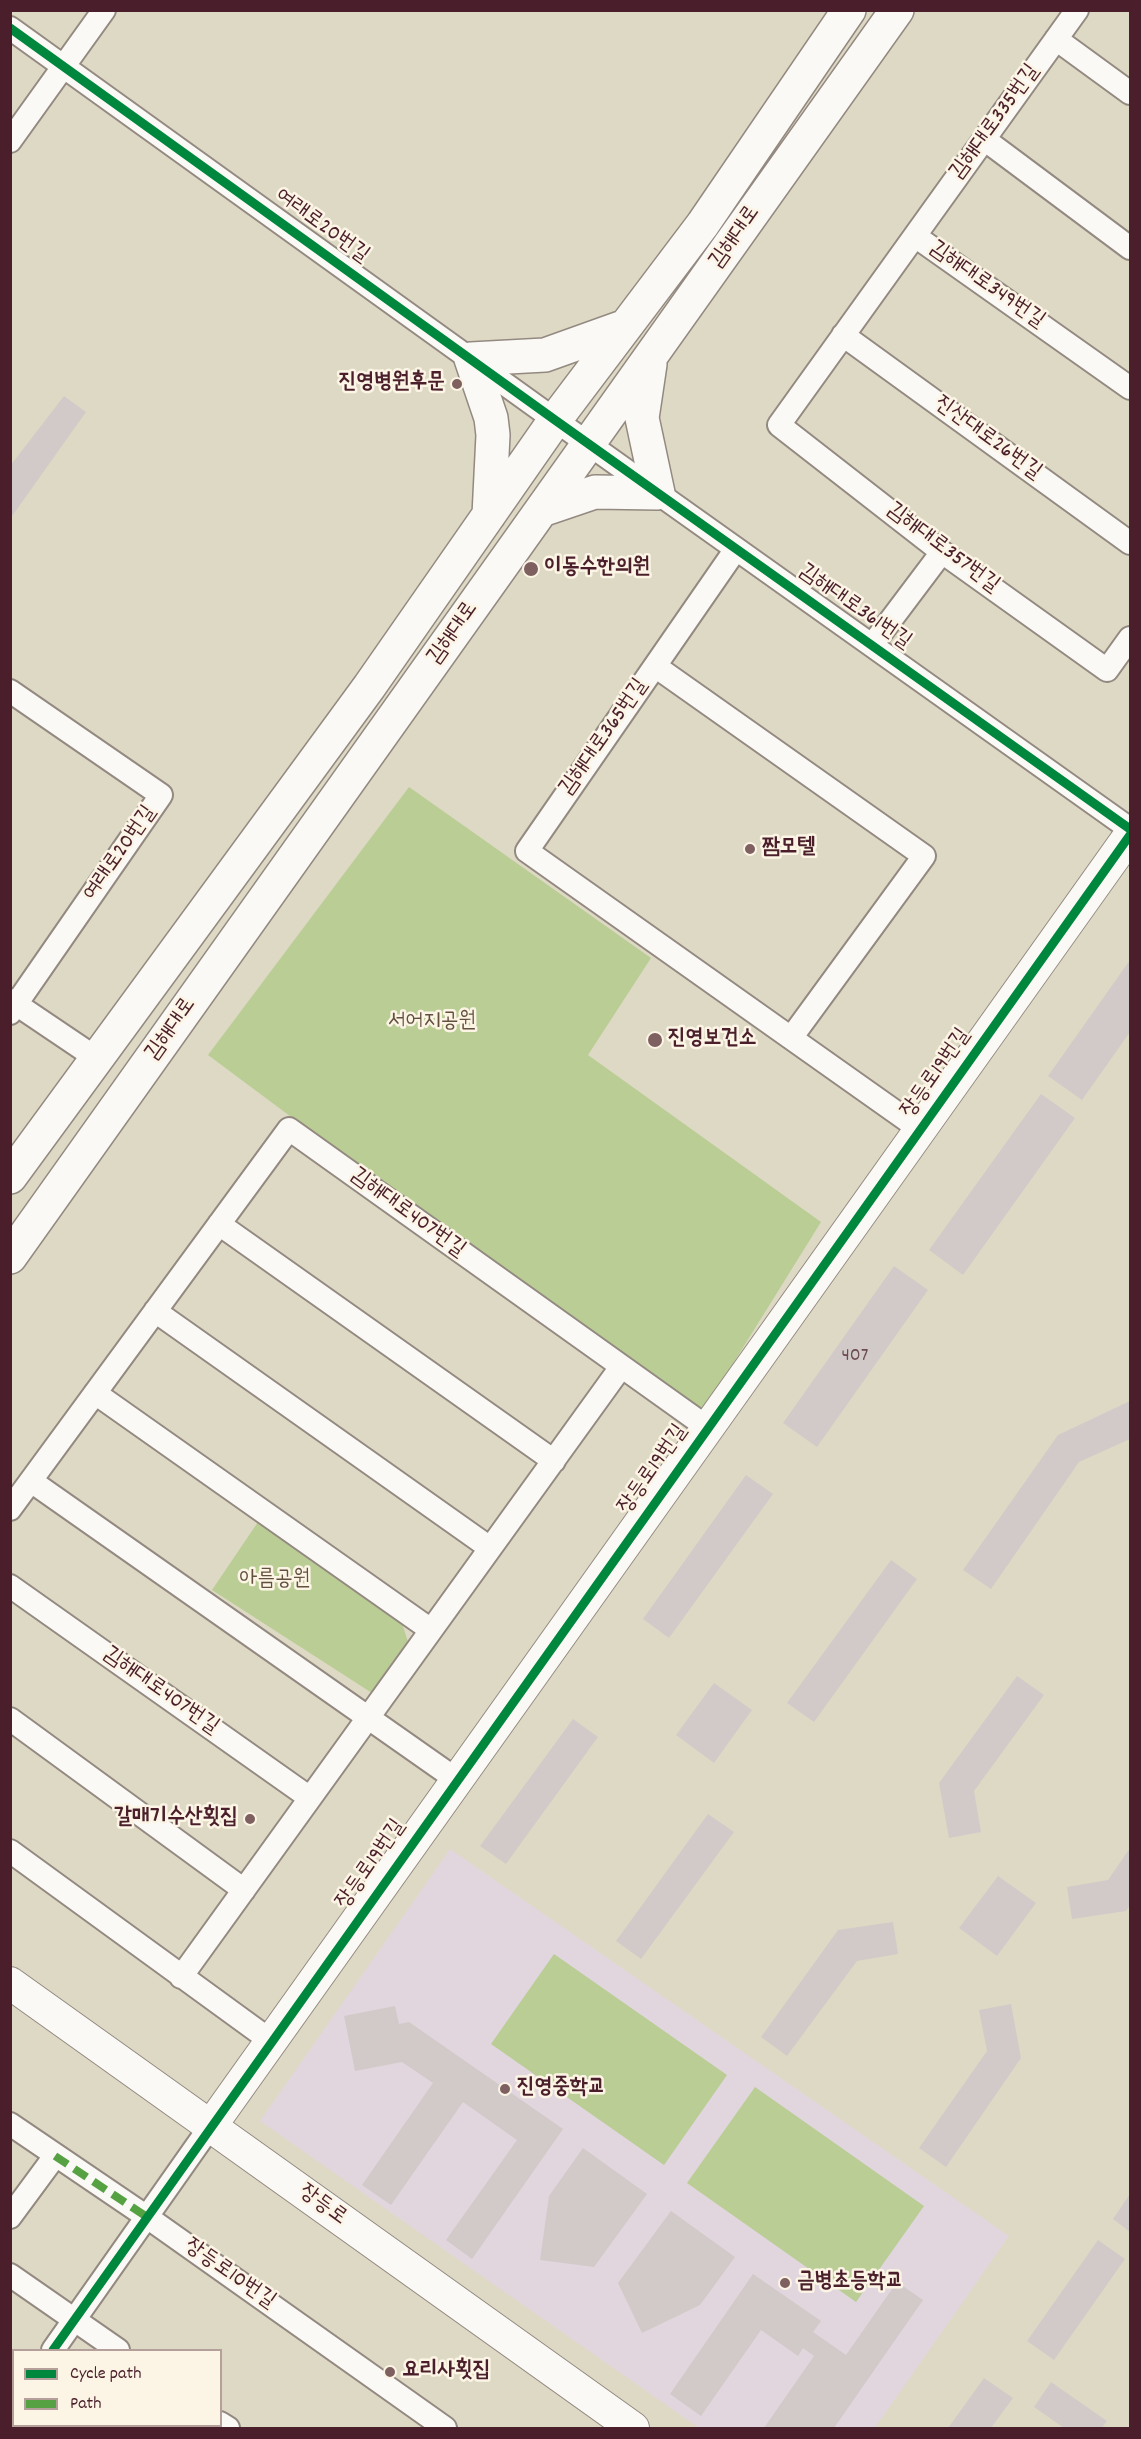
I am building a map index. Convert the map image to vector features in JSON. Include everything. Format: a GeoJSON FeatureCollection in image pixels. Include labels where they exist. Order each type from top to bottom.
{"type":"FeatureCollection","features":[{"type":"Feature","properties":{"kind":"main road","name":"김해대로"},"geometry":{"type":"LineString","coordinates":[[10,1177],[369,687],[555,420],[703,224],[849,10]]}},
{"type":"Feature","properties":{"kind":"main road","name":"김해대로"},"geometry":{"type":"LineString","coordinates":[[10,1257],[651,359],[897,10]]}},
{"type":"Feature","properties":{"kind":"main road"},"geometry":{"type":"LineString","coordinates":[[489,516],[493,435],[491,418],[471,359],[545,355],[626,326]]}},
{"type":"Feature","properties":{"kind":"main road"},"geometry":{"type":"LineString","coordinates":[[542,510],[595,492],[658,493],[642,418],[651,359]]}},
{"type":"Feature","properties":{"kind":"street"},"geometry":{"type":"LineString","coordinates":[[10,141],[104,10]]}},
{"type":"Feature","properties":{"kind":"street","name":"김해대로335번길"},"geometry":{"type":"LineString","coordinates":[[915,236],[1077,10]]}},
{"type":"Feature","properties":{"kind":"street","name":"여래로20번길"},"geometry":{"type":"LineString","coordinates":[[10,28],[555,420]]}},
{"type":"Feature","properties":{"kind":"street"},"geometry":{"type":"LineString","coordinates":[[1056,39],[1131,93]]}},
{"type":"Feature","properties":{"kind":"street"},"geometry":{"type":"LineString","coordinates":[[984,139],[1131,248]]}},
{"type":"Feature","properties":{"kind":"street","name":"김해대로349번길"},"geometry":{"type":"LineString","coordinates":[[779,424],[915,236],[1131,388]]}},
{"type":"Feature","properties":{"kind":"street","name":"진산대로26번길"},"geometry":{"type":"LineString","coordinates":[[843,335],[1131,543]]}},
{"type":"Feature","properties":{"kind":"street","name":"김해대로361번길"},"geometry":{"type":"LineString","coordinates":[[555,420],[1131,829]]}},
{"type":"Feature","properties":{"kind":"street","name":"김해대로357번길"},"geometry":{"type":"LineString","coordinates":[[779,424],[942,552],[1107,670],[1131,638]]}},
{"type":"Feature","properties":{"kind":"street"},"geometry":{"type":"LineString","coordinates":[[655,666],[736,549]]}},
{"type":"Feature","properties":{"kind":"street"},"geometry":{"type":"LineString","coordinates":[[872,645],[942,552]]}},
{"type":"Feature","properties":{"kind":"street","name":"김해대로365번길"},"geometry":{"type":"LineString","coordinates":[[791,1038],[924,856],[655,666],[527,850],[791,1038],[921,1130]]}},
{"type":"Feature","properties":{"kind":"street","name":"여래로20번길"},"geometry":{"type":"LineString","coordinates":[[10,691],[161,795],[13,1006]]}},
{"type":"Feature","properties":{"kind":"street","name":"장등로19번길"},"geometry":{"type":"LineString","coordinates":[[210,2127],[1131,835]]}},
{"type":"Feature","properties":{"kind":"street"},"geometry":{"type":"LineString","coordinates":[[13,1006],[96,1058]]}},
{"type":"Feature","properties":{"kind":"street","name":"김해대로407번길"},"geometry":{"type":"LineString","coordinates":[[10,1509],[289,1130],[708,1428]]}},
{"type":"Feature","properties":{"kind":"street"},"geometry":{"type":"LineString","coordinates":[[219,1224],[554,1461]]}},
{"type":"Feature","properties":{"kind":"street"},"geometry":{"type":"LineString","coordinates":[[155,1311],[490,1548]]}},
{"type":"Feature","properties":{"kind":"street"},"geometry":{"type":"LineString","coordinates":[[181,1977],[621,1367]]}},
{"type":"Feature","properties":{"kind":"street"},"geometry":{"type":"LineString","coordinates":[[95,1393],[431,1630]]}},
{"type":"Feature","properties":{"kind":"street"},"geometry":{"type":"LineString","coordinates":[[31,1481],[457,1780]]}},
{"type":"Feature","properties":{"kind":"street","name":"김해대로407번길"},"geometry":{"type":"LineString","coordinates":[[10,1586],[310,1798]]}},
{"type":"Feature","properties":{"kind":"street"},"geometry":{"type":"LineString","coordinates":[[10,1719],[244,1890]]}},
{"type":"Feature","properties":{"kind":"street"},"geometry":{"type":"LineString","coordinates":[[12,1854],[271,2041]]}},
{"type":"Feature","properties":{"kind":"street","name":"장등로"},"geometry":{"type":"LineString","coordinates":[[10,1983],[616,2424]]}},
{"type":"Feature","properties":{"kind":"street","name":"장등로10번길"},"geometry":{"type":"LineString","coordinates":[[10,2124],[147,2217],[445,2428]]}},
{"type":"Feature","properties":{"kind":"street"},"geometry":{"type":"LineString","coordinates":[[54,2349],[210,2127]]}},
{"type":"Feature","properties":{"kind":"street"},"geometry":{"type":"LineString","coordinates":[[10,2217],[55,2156]]}},
{"type":"Feature","properties":{"kind":"street"},"geometry":{"type":"LineString","coordinates":[[10,2275],[117,2349]]}},
{"type":"Feature","properties":{"kind":"shaded area"},"geometry":{"type":"Polygon","coordinates":[[[450,1849],[1009,2236],[875,2428],[699,2428],[260,2121],[450,1849]]]}},
{"type":"Feature","properties":{"kind":"green space","name":"서어지공원"},"geometry":{"type":"Polygon","coordinates":[[[409,787],[651,958],[588,1055],[821,1222],[698,1420],[208,1055],[409,787]]]}},
{"type":"Feature","properties":{"kind":"green space","name":"아름공원"},"geometry":{"type":"Polygon","coordinates":[[[260,1519],[400,1617],[408,1642],[372,1693],[212,1590],[260,1519]]]}},
{"type":"Feature","properties":{"kind":"green space"},"geometry":{"type":"Polygon","coordinates":[[[554,1954],[727,2075],[664,2165],[491,2044],[554,1954]]]}},
{"type":"Feature","properties":{"kind":"green space"},"geometry":{"type":"Polygon","coordinates":[[[755,2087],[924,2206],[856,2302],[687,2183],[755,2087]]]}},
{"type":"Feature","properties":{"kind":"building"},"geometry":{"type":"Polygon","coordinates":[[[64,396],[86,412],[10,519],[10,466],[64,396]]]}},
{"type":"Feature","properties":{"kind":"building"},"geometry":{"type":"Polygon","coordinates":[[[1130,960],[1130,1032],[1082,1100],[1048,1076],[1130,960]]]}},
{"type":"Feature","properties":{"kind":"building"},"geometry":{"type":"Polygon","coordinates":[[[1041,1094],[1075,1118],[963,1275],[929,1250],[1041,1094]]]}},
{"type":"Feature","properties":{"kind":"building"},"geometry":{"type":"Polygon","coordinates":[[[894,1266],[928,1290],[817,1447],[783,1423],[894,1266]]]}},
{"type":"Feature","properties":{"kind":"building"},"geometry":{"type":"Polygon","coordinates":[[[1130,1401],[1130,1439],[1079,1462],[991,1589],[963,1570],[1058,1435],[1130,1401]]]}},
{"type":"Feature","properties":{"kind":"building"},"geometry":{"type":"Polygon","coordinates":[[[746,1475],[773,1494],[669,1638],[643,1619],[746,1475]]]}},
{"type":"Feature","properties":{"kind":"building"},"geometry":{"type":"Polygon","coordinates":[[[891,1560],[917,1579],[814,1722],[787,1703],[891,1560]]]}},
{"type":"Feature","properties":{"kind":"building"},"geometry":{"type":"Polygon","coordinates":[[[1017,1676],[1044,1695],[974,1791],[981,1832],[949,1838],[939,1783],[1017,1676]]]}},
{"type":"Feature","properties":{"kind":"building"},"geometry":{"type":"Polygon","coordinates":[[[714,1683],[752,1710],[714,1763],[676,1735],[714,1683]]]}},
{"type":"Feature","properties":{"kind":"building"},"geometry":{"type":"Polygon","coordinates":[[[573,1719],[598,1737],[506,1864],[480,1846],[573,1719]]]}},
{"type":"Feature","properties":{"kind":"building"},"geometry":{"type":"Polygon","coordinates":[[[708,1814],[734,1832],[641,1959],[616,1941],[708,1814]]]}},
{"type":"Feature","properties":{"kind":"building"},"geometry":{"type":"Polygon","coordinates":[[[1130,1848],[1130,1905],[1126,1911],[1072,1919],[1067,1887],[1108,1880],[1130,1848]]]}},
{"type":"Feature","properties":{"kind":"building"},"geometry":{"type":"Polygon","coordinates":[[[998,1876],[1036,1903],[997,1956],[959,1928],[998,1876]]]}},
{"type":"Feature","properties":{"kind":"building"},"geometry":{"type":"Polygon","coordinates":[[[893,1922],[898,1954],[857,1961],[787,2056],[761,2037],[838,1930],[893,1922]]]}},
{"type":"Feature","properties":{"kind":"building"},"geometry":{"type":"Polygon","coordinates":[[[1011,2004],[1021,2058],[946,2167],[919,2148],[987,2051],[979,2010],[1011,2004]]]}},
{"type":"Feature","properties":{"kind":"building"},"geometry":{"type":"Polygon","coordinates":[[[395,2006],[399,2024],[409,2022],[563,2129],[472,2259],[446,2240],[517,2140],[463,2102],[391,2205],[362,2185],[433,2083],[402,2062],[355,2071],[344,2016],[395,2006]]]}},
{"type":"Feature","properties":{"kind":"building"},"geometry":{"type":"Polygon","coordinates":[[[583,2148],[647,2194],[594,2267],[540,2260],[549,2196],[583,2148]]]}},
{"type":"Feature","properties":{"kind":"building"},"geometry":{"type":"Polygon","coordinates":[[[1130,2194],[1130,2232],[1113,2219],[1130,2194]]]}},
{"type":"Feature","properties":{"kind":"building"},"geometry":{"type":"Polygon","coordinates":[[[671,2211],[735,2257],[700,2305],[642,2333],[618,2283],[671,2211]]]}},
{"type":"Feature","properties":{"kind":"building"},"geometry":{"type":"Polygon","coordinates":[[[1098,2240],[1125,2259],[1054,2360],[1027,2341],[1098,2240]]]}},
{"type":"Feature","properties":{"kind":"building"},"geometry":{"type":"Polygon","coordinates":[[[753,2274],[821,2321],[813,2332],[846,2355],[897,2282],[923,2300],[834,2428],[764,2428],[814,2356],[803,2348],[798,2356],[761,2330],[701,2416],[670,2394],[753,2274]]]}},
{"type":"Feature","properties":{"kind":"building"},"geometry":{"type":"Polygon","coordinates":[[[984,2378],[1013,2398],[991,2428],[948,2428],[984,2378]]]}},
{"type":"Feature","properties":{"kind":"building"},"geometry":{"type":"Polygon","coordinates":[[[1051,2382],[1107,2421],[1102,2428],[1064,2428],[1034,2407],[1051,2382]]]}},
{"type":"Feature","properties":{"kind":"marked path"},"geometry":{"type":"LineString","coordinates":[[55,2156],[147,2217]]}},
{"type":"Feature","properties":{"kind":"cycle path"},"geometry":{"type":"LineString","coordinates":[[10,28],[555,420],[1130,829]]}},
{"type":"Feature","properties":{"kind":"cycle path"},"geometry":{"type":"LineString","coordinates":[[54,2349],[1130,835]]}},
{"type":"Feature","properties":{"kind":"place","name":"진영병원후문"},"geometry":{"type":"Point","coordinates":[457,384]}},
{"type":"Feature","properties":{"kind":"place","name":"이동수한의원"},"geometry":{"type":"Point","coordinates":[531,569]}},
{"type":"Feature","properties":{"kind":"place","name":"짬모텔"},"geometry":{"type":"Point","coordinates":[750,849]}},
{"type":"Feature","properties":{"kind":"place","name":"진영보건소"},"geometry":{"type":"Point","coordinates":[655,1040]}},
{"type":"Feature","properties":{"kind":"place","name":"갈매기수산횟집"},"geometry":{"type":"Point","coordinates":[250,1819]}},
{"type":"Feature","properties":{"kind":"place","name":"진영중학교"},"geometry":{"type":"Point","coordinates":[505,2089]}},
{"type":"Feature","properties":{"kind":"place","name":"금병초등학교"},"geometry":{"type":"Point","coordinates":[785,2283]}},
{"type":"Feature","properties":{"kind":"place","name":"요리사횟집"},"geometry":{"type":"Point","coordinates":[390,2372]}}]}
